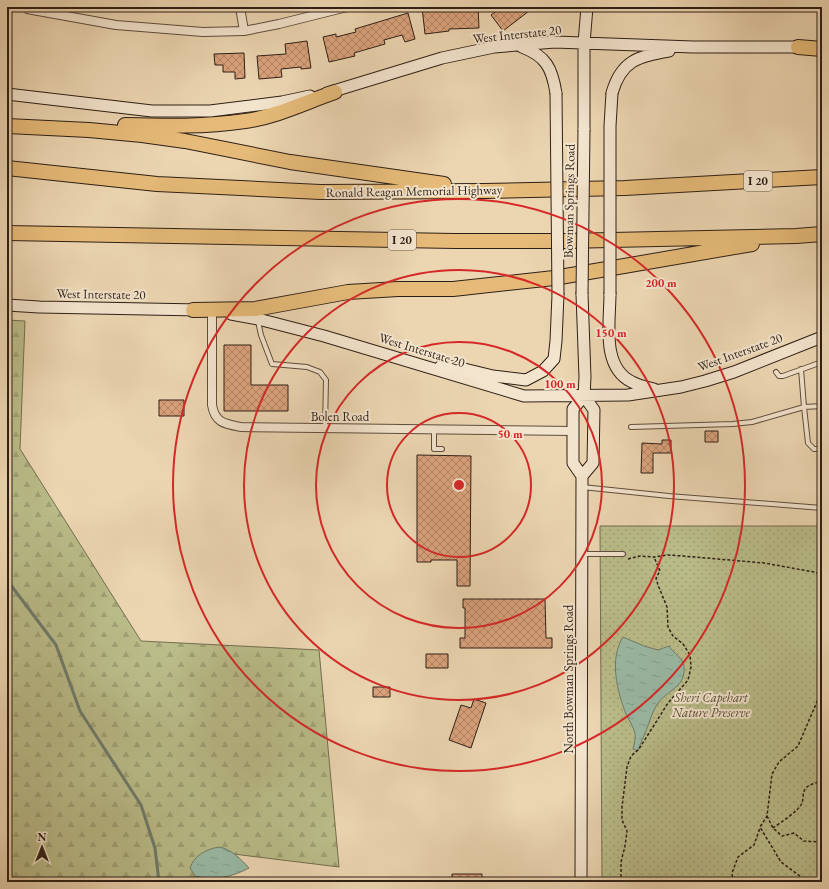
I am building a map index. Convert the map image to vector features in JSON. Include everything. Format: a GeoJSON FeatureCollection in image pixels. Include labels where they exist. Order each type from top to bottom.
{"type":"FeatureCollection","features":[{"type":"Feature","properties":{"kind":"highway"},"geometry":{"type":"LineString","coordinates":[[798,47],[822,50]]}},
{"type":"Feature","properties":{"kind":"highway"},"geometry":{"type":"LineString","coordinates":[[41,128],[113,125],[183,126],[246,121],[275,114],[335,92]]}},
{"type":"Feature","properties":{"kind":"highway"},"geometry":{"type":"LineString","coordinates":[[7,126],[134,134],[185,141],[290,162],[484,191]]}},
{"type":"Feature","properties":{"kind":"highway","name":"Ronald Reagan Memorial Highway"},"geometry":{"type":"LineString","coordinates":[[7,168],[158,184],[320,192],[484,191],[640,187],[822,178]]}},
{"type":"Feature","properties":{"kind":"highway","name":"I 20"},"geometry":{"type":"LineString","coordinates":[[7,232],[455,241],[571,241],[796,236],[822,234]]}},
{"type":"Feature","properties":{"kind":"highway"},"geometry":{"type":"LineString","coordinates":[[193,310],[255,309],[348,292],[398,289],[452,289],[554,278],[796,236]]}},
{"type":"Feature","properties":{"kind":"main road","name":"Bowman Springs Road"},"geometry":{"type":"LineString","coordinates":[[584,396],[585,377],[582,294],[584,43],[587,7]]}},
{"type":"Feature","properties":{"kind":"main road","name":"West Interstate 20"},"geometry":{"type":"LineString","coordinates":[[7,94],[152,111],[210,111],[282,102],[335,92],[442,58],[494,47],[555,42],[693,47],[822,46]]}},
{"type":"Feature","properties":{"kind":"main road"},"geometry":{"type":"LineString","coordinates":[[423,365],[456,367],[493,376],[526,380],[543,371],[554,359],[558,295],[556,93],[553,76],[546,63],[534,52],[518,46]]}},
{"type":"Feature","properties":{"kind":"main road"},"geometry":{"type":"LineString","coordinates":[[659,390],[640,386],[631,382],[614,366],[611,356],[610,126],[612,93],[616,80],[623,69],[635,60],[652,54],[693,47]]}},
{"type":"Feature","properties":{"kind":"main road","name":"West Interstate 20"},"geometry":{"type":"LineString","coordinates":[[7,305],[193,310],[258,319],[324,336],[524,396],[628,395],[705,381],[734,372],[822,337]]}},
{"type":"Feature","properties":{"kind":"main road"},"geometry":{"type":"LineString","coordinates":[[582,482],[593,463],[594,410],[584,396]]}},
{"type":"Feature","properties":{"kind":"main road","name":"North Bowman Springs Road"},"geometry":{"type":"LineString","coordinates":[[581,882],[582,482],[573,463],[573,409],[584,396]]}},
{"type":"Feature","properties":{"kind":"street"},"geometry":{"type":"LineString","coordinates":[[240,7],[244,31]]}},
{"type":"Feature","properties":{"kind":"street"},"geometry":{"type":"LineString","coordinates":[[27,10],[116,26],[203,32],[244,31],[348,7]]}},
{"type":"Feature","properties":{"kind":"street","name":"Bolen Road"},"geometry":{"type":"LineString","coordinates":[[212,312],[212,405],[213,413],[223,423],[241,427],[574,431]]}},
{"type":"Feature","properties":{"kind":"lane"},"geometry":{"type":"LineString","coordinates":[[258,319],[272,364],[307,367],[320,372],[326,380],[325,428]]}},
{"type":"Feature","properties":{"kind":"lane"},"geometry":{"type":"LineString","coordinates":[[776,372],[781,376],[822,362]]}},
{"type":"Feature","properties":{"kind":"lane"},"geometry":{"type":"LineString","coordinates":[[801,369],[808,443],[814,449],[822,449]]}},
{"type":"Feature","properties":{"kind":"lane"},"geometry":{"type":"LineString","coordinates":[[631,427],[733,424],[752,422],[804,407],[822,406]]}},
{"type":"Feature","properties":{"kind":"lane"},"geometry":{"type":"LineString","coordinates":[[434,429],[434,449],[442,449]]}},
{"type":"Feature","properties":{"kind":"lane"},"geometry":{"type":"LineString","coordinates":[[582,482],[668,496],[822,508]]}},
{"type":"Feature","properties":{"kind":"lane"},"geometry":{"type":"LineString","coordinates":[[582,554],[623,554]]}},
{"type":"Feature","properties":{"kind":"path"},"geometry":{"type":"LineString","coordinates":[[625,559],[640,556],[654,557],[668,555],[764,563],[814,572],[822,575]]}},
{"type":"Feature","properties":{"kind":"path"},"geometry":{"type":"LineString","coordinates":[[621,882],[621,862],[627,831],[622,820],[627,766],[631,756],[639,749],[668,703],[688,680],[691,667],[690,655],[683,644],[673,636],[668,626],[667,607],[656,578],[660,572],[654,557]]}},
{"type":"Feature","properties":{"kind":"path"},"geometry":{"type":"LineString","coordinates":[[733,882],[732,873],[738,856],[754,845],[760,827],[767,816],[772,774],[779,762],[798,746],[822,690]]}},
{"type":"Feature","properties":{"kind":"path"},"geometry":{"type":"LineString","coordinates":[[773,828],[802,803],[804,790],[807,786],[819,781],[822,778]]}},
{"type":"Feature","properties":{"kind":"path"},"geometry":{"type":"LineString","coordinates":[[767,816],[773,828],[782,836],[794,834],[804,841],[822,842]]}},
{"type":"Feature","properties":{"kind":"path"},"geometry":{"type":"LineString","coordinates":[[760,827],[781,862],[808,882]]}},
{"type":"Feature","properties":{"kind":"green space"},"geometry":{"type":"Polygon","coordinates":[[[7,320],[25,321],[20,449],[141,641],[319,650],[339,867],[209,851],[218,882],[7,882],[7,320]]]}},
{"type":"Feature","properties":{"kind":"green space","name":"Sheri Capehart Nature Preserve"},"geometry":{"type":"Polygon","coordinates":[[[600,526],[822,526],[822,882],[602,882],[600,526]]]}},
{"type":"Feature","properties":{"kind":"water"},"geometry":{"type":"Polygon","coordinates":[[[623,637],[658,650],[669,646],[682,660],[684,666],[684,673],[680,683],[659,702],[651,716],[638,751],[633,749],[635,732],[626,714],[617,685],[615,665],[616,655],[623,637]]]}},
{"type":"Feature","properties":{"kind":"water"},"geometry":{"type":"Polygon","coordinates":[[[219,847],[232,852],[249,868],[236,874],[223,877],[209,878],[195,876],[190,868],[192,863],[202,853],[219,847]]]}},
{"type":"Feature","properties":{"kind":"building"},"geometry":{"type":"Polygon","coordinates":[[[422,7],[478,7],[479,28],[449,29],[449,31],[425,34],[422,7]]]}},
{"type":"Feature","properties":{"kind":"building"},"geometry":{"type":"Polygon","coordinates":[[[502,7],[526,7],[529,11],[503,31],[491,15],[502,7]]]}},
{"type":"Feature","properties":{"kind":"building"},"geometry":{"type":"Polygon","coordinates":[[[408,13],[415,39],[405,42],[402,35],[384,40],[385,44],[354,53],[355,56],[329,62],[323,37],[336,34],[336,37],[356,32],[355,29],[408,13]]]}},
{"type":"Feature","properties":{"kind":"building"},"geometry":{"type":"Polygon","coordinates":[[[307,41],[311,68],[301,69],[301,67],[281,69],[282,77],[259,79],[257,56],[286,54],[285,44],[307,41]]]}},
{"type":"Feature","properties":{"kind":"building"},"geometry":{"type":"Polygon","coordinates":[[[244,53],[245,78],[235,79],[235,72],[223,72],[223,65],[215,65],[214,54],[244,53]]]}},
{"type":"Feature","properties":{"kind":"building"},"geometry":{"type":"Polygon","coordinates":[[[224,345],[251,345],[251,385],[288,385],[288,411],[224,411],[224,345]]]}},
{"type":"Feature","properties":{"kind":"building"},"geometry":{"type":"Polygon","coordinates":[[[159,400],[184,400],[184,416],[159,416],[159,400]]]}},
{"type":"Feature","properties":{"kind":"building"},"geometry":{"type":"Polygon","coordinates":[[[705,431],[718,431],[718,442],[705,442],[705,431]]]}},
{"type":"Feature","properties":{"kind":"building"},"geometry":{"type":"Polygon","coordinates":[[[662,440],[671,440],[671,453],[653,453],[653,473],[641,473],[642,443],[662,444],[662,440]]]}},
{"type":"Feature","properties":{"kind":"building"},"geometry":{"type":"Polygon","coordinates":[[[417,455],[471,456],[470,586],[457,586],[457,560],[431,560],[431,562],[417,562],[417,455]]]}},
{"type":"Feature","properties":{"kind":"building"},"geometry":{"type":"Polygon","coordinates":[[[463,599],[545,599],[546,638],[552,638],[552,648],[460,648],[460,638],[465,638],[465,608],[463,608],[463,599]]]}},
{"type":"Feature","properties":{"kind":"building"},"geometry":{"type":"Polygon","coordinates":[[[426,654],[448,654],[448,668],[426,668],[426,654]]]}},
{"type":"Feature","properties":{"kind":"building"},"geometry":{"type":"Polygon","coordinates":[[[373,687],[390,687],[390,697],[373,697],[373,687]]]}},
{"type":"Feature","properties":{"kind":"building"},"geometry":{"type":"Polygon","coordinates":[[[474,699],[486,703],[471,748],[449,740],[461,705],[471,708],[474,699]]]}},
{"type":"Feature","properties":{"kind":"building"},"geometry":{"type":"Polygon","coordinates":[[[452,874],[482,874],[482,882],[452,882],[452,874]]]}},
{"type":"Feature","properties":{"kind":"waterway"},"geometry":{"type":"LineString","coordinates":[[7,580],[56,645],[80,711],[141,805],[155,848],[159,882]]}}]}
